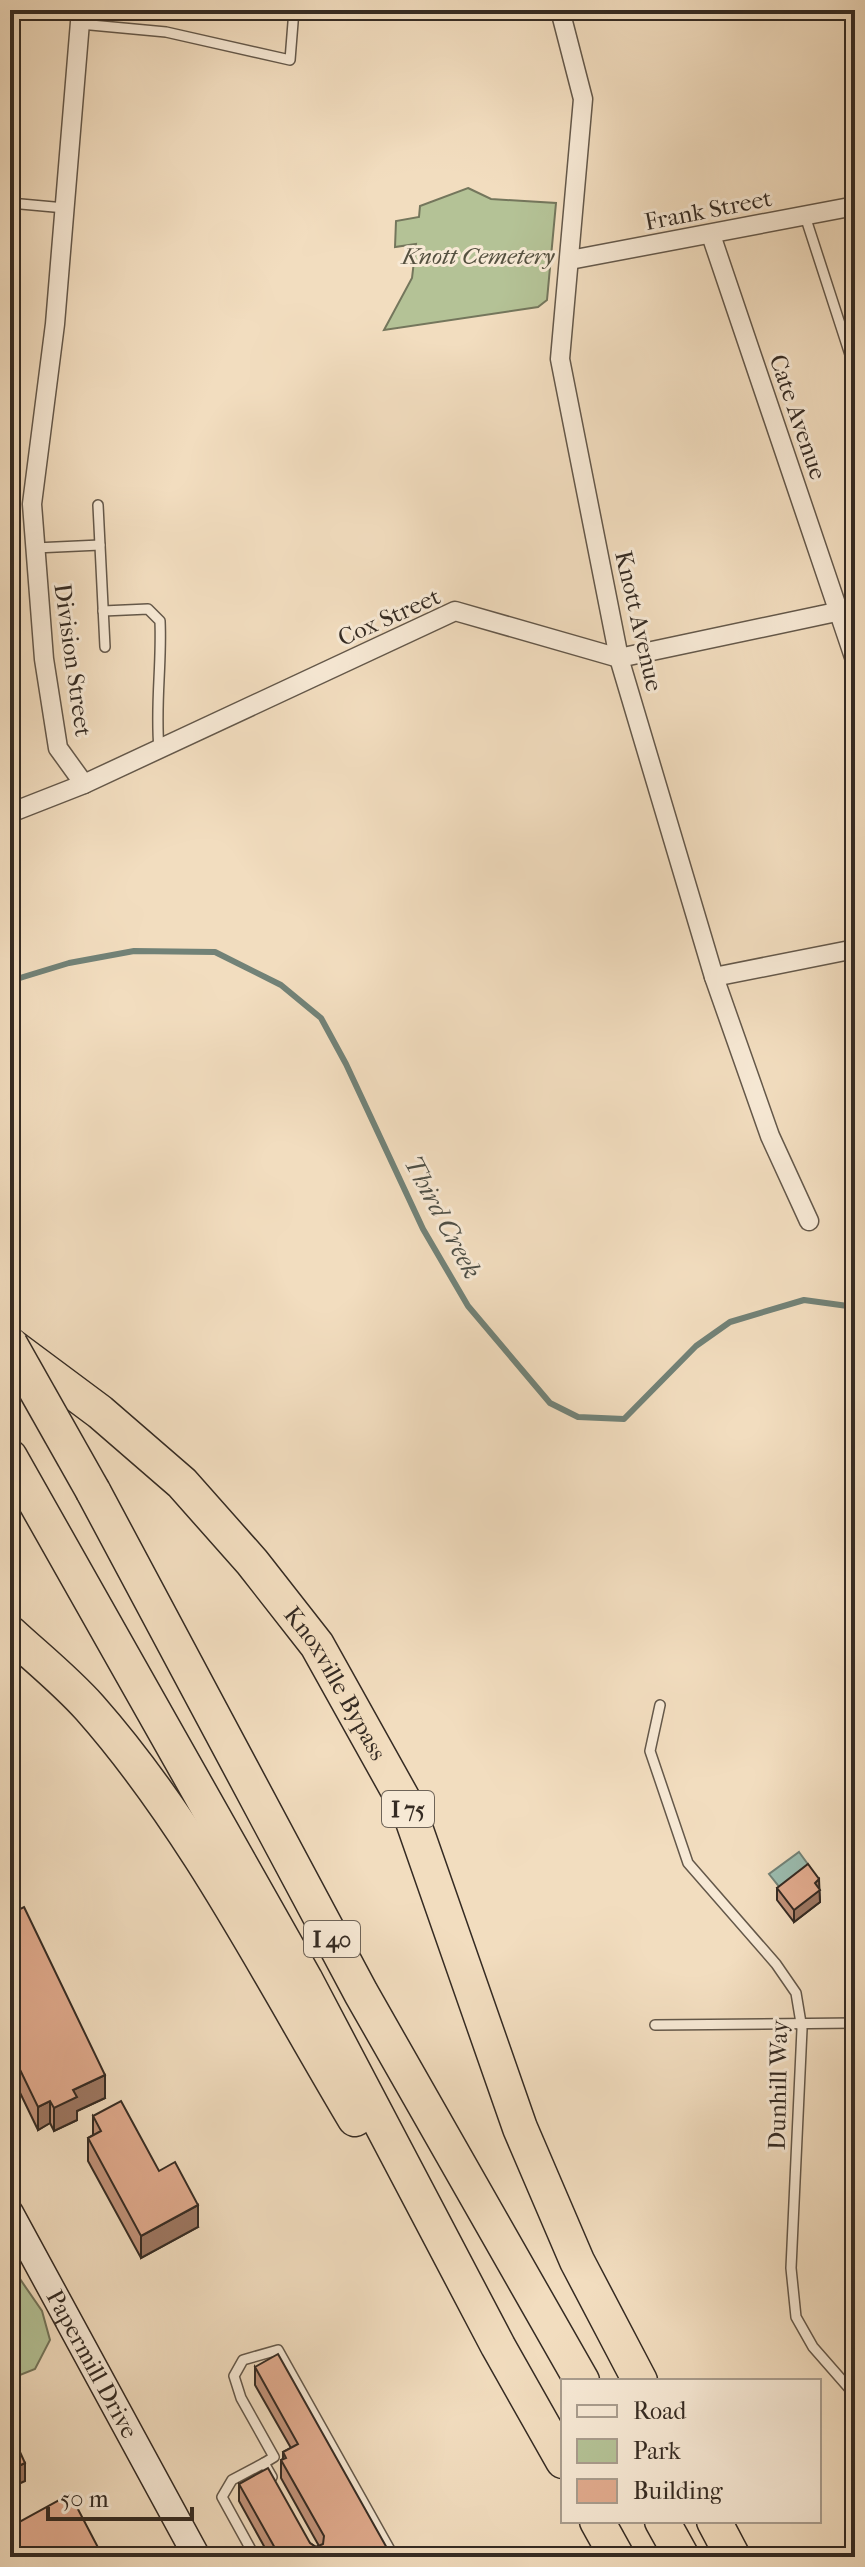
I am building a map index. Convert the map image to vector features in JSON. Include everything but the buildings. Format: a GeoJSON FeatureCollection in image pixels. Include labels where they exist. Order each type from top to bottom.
{"type":"FeatureCollection","features":[{"type":"Feature","properties":{"kind":"highway","name":"I 40"},"geometry":{"type":"LineString","coordinates":[[10,1345],[93,1491],[361,1993],[581,2379]]}},
{"type":"Feature","properties":{"kind":"highway","name":"Knoxville Bypass"},"geometry":{"type":"LineString","coordinates":[[10,1345],[100,1412],[182,1483],[252,1562],[317,1645],[409,1810],[520,2128],[577,2261],[639,2379]]}},
{"type":"Feature","properties":{"kind":"highway","name":"I 40"},"geometry":{"type":"LineString","coordinates":[[10,1457],[305,1979],[498,2346],[561,2457]]}},
{"type":"Feature","properties":{"kind":"highway"},"geometry":{"type":"LineString","coordinates":[[10,1633],[89,1707],[193,1848],[368,2141],[498,2346]]}},
{"type":"Feature","properties":{"kind":"highway"},"geometry":{"type":"LineString","coordinates":[[598,2523],[617,2557]]}},
{"type":"Feature","properties":{"kind":"highway"},"geometry":{"type":"LineString","coordinates":[[663,2523],[682,2557]]}},
{"type":"Feature","properties":{"kind":"highway"},"geometry":{"type":"LineString","coordinates":[[715,2523],[733,2557]]}},
{"type":"Feature","properties":{"kind":"main road","name":"Papermill Drive"},"geometry":{"type":"LineString","coordinates":[[10,2213],[197,2557]]}},
{"type":"Feature","properties":{"kind":"street","name":"Knott Avenue"},"geometry":{"type":"LineString","coordinates":[[560,10],[583,99],[560,359],[619,658],[714,977],[770,1136],[809,1221]]}},
{"type":"Feature","properties":{"kind":"street","name":"Division Street"},"geometry":{"type":"LineString","coordinates":[[80,17],[65,208],[32,504],[44,659],[58,748],[84,784]]}},
{"type":"Feature","properties":{"kind":"street","name":"Frank Street"},"geometry":{"type":"LineString","coordinates":[[570,260],[855,206]]}},
{"type":"Feature","properties":{"kind":"street","name":"Cate Avenue"},"geometry":{"type":"LineString","coordinates":[[711,235],[846,610],[855,660]]}},
{"type":"Feature","properties":{"kind":"street","name":"Cox Street"},"geometry":{"type":"LineString","coordinates":[[10,813],[84,784],[455,611],[619,658],[846,610]]}},
{"type":"Feature","properties":{"kind":"street"},"geometry":{"type":"LineString","coordinates":[[714,977],[855,949]]}},
{"type":"Feature","properties":{"kind":"lane"},"geometry":{"type":"LineString","coordinates":[[80,17],[166,32],[290,60],[294,10]]}},
{"type":"Feature","properties":{"kind":"lane"},"geometry":{"type":"LineString","coordinates":[[10,203],[65,208]]}},
{"type":"Feature","properties":{"kind":"lane"},"geometry":{"type":"LineString","coordinates":[[805,216],[855,370]]}},
{"type":"Feature","properties":{"kind":"lane"},"geometry":{"type":"LineString","coordinates":[[98,505],[105,647]]}},
{"type":"Feature","properties":{"kind":"lane"},"geometry":{"type":"LineString","coordinates":[[35,548],[100,545]]}},
{"type":"Feature","properties":{"kind":"lane"},"geometry":{"type":"LineString","coordinates":[[103,611],[148,609],[160,621],[162,661],[155,707],[159,749]]}},
{"type":"Feature","properties":{"kind":"lane","name":"Dunhill Way"},"geometry":{"type":"LineString","coordinates":[[660,1705],[650,1751],[688,1863],[783,1973],[796,1993],[801,2024],[791,2268],[796,2317],[813,2347],[855,2395]]}},
{"type":"Feature","properties":{"kind":"lane"},"geometry":{"type":"LineString","coordinates":[[655,2025],[855,2023]]}},
{"type":"Feature","properties":{"kind":"lane"},"geometry":{"type":"LineString","coordinates":[[255,2557],[222,2497],[232,2480],[274,2457],[241,2398],[234,2376],[243,2360],[278,2350],[394,2557]]}},
{"type":"Feature","properties":{"kind":"lane"},"geometry":{"type":"LineString","coordinates":[[264,2463],[279,2490]]}},
{"type":"Feature","properties":{"kind":"green space","name":"Knott Cemetery"},"geometry":{"type":"Polygon","coordinates":[[[468,188],[491,199],[556,203],[547,300],[538,307],[384,330],[412,278],[416,244],[395,247],[396,221],[419,217],[420,206],[468,188]]]}},
{"type":"Feature","properties":{"kind":"green space"},"geometry":{"type":"Polygon","coordinates":[[[10,2277],[20,2279],[42,2311],[50,2340],[35,2369],[10,2379],[10,2277]]]}},
{"type":"Feature","properties":{"kind":"shaded area"},"geometry":{"type":"Polygon","coordinates":[[[799,1852],[810,1867],[781,1889],[769,1874],[799,1852]]]}},
{"type":"Feature","properties":{"kind":"waterway","name":"Third Creek"},"geometry":{"type":"LineString","coordinates":[[10,981],[69,963],[134,951],[215,952],[281,985],[321,1018],[346,1064],[423,1229],[468,1306],[550,1403],[578,1417],[624,1419],[696,1346],[730,1322],[804,1300],[855,1307]]}}]}
